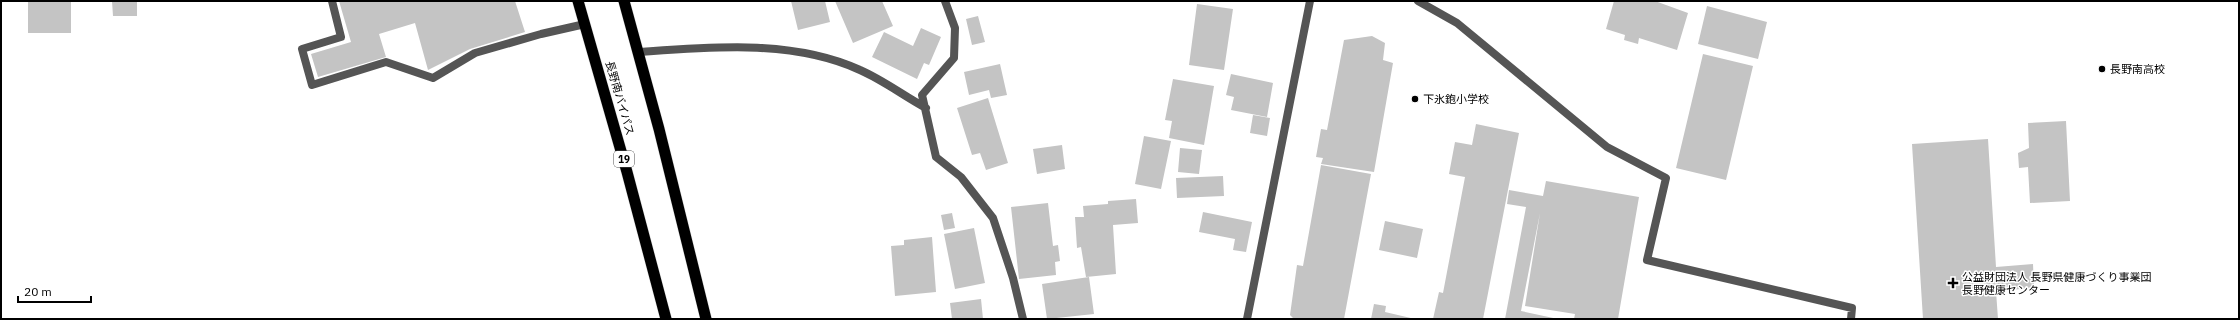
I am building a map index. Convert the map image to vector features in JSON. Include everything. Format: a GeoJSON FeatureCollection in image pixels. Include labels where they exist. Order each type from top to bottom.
{"type":"FeatureCollection","features":[{"type":"Feature","properties":{"kind":"highway","name":"長野南バイパス"},"geometry":{"type":"LineString","coordinates":[[578,1],[625,164],[666,319]]}},
{"type":"Feature","properties":{"kind":"highway"},"geometry":{"type":"LineString","coordinates":[[624,1],[659,129],[706,319]]}},
{"type":"Feature","properties":{"kind":"street"},"geometry":{"type":"LineString","coordinates":[[332,1],[341,37],[302,49],[312,85],[386,62],[433,78],[475,53],[540,34],[585,24]]}},
{"type":"Feature","properties":{"kind":"street"},"geometry":{"type":"LineString","coordinates":[[945,1],[955,28],[954,58],[922,95],[936,157],[961,177],[993,218],[1013,278],[1023,319]]}},
{"type":"Feature","properties":{"kind":"street"},"geometry":{"type":"LineString","coordinates":[[1247,319],[1310,1]]}},
{"type":"Feature","properties":{"kind":"street"},"geometry":{"type":"LineString","coordinates":[[1418,1],[1457,23],[1607,146],[1666,178],[1647,260],[1852,308],[1852,319]]}},
{"type":"Feature","properties":{"kind":"street"},"geometry":{"type":"LineString","coordinates":[[638,52],[731,46],[817,55],[860,70],[926,108]]}},
{"type":"Feature","properties":{"kind":"building"},"geometry":{"type":"Polygon","coordinates":[[[28,1],[71,1],[71,33],[28,33],[28,1]]]}},
{"type":"Feature","properties":{"kind":"building"},"geometry":{"type":"Polygon","coordinates":[[[112,1],[137,1],[137,16],[113,16],[112,1]]]}},
{"type":"Feature","properties":{"kind":"building"},"geometry":{"type":"Polygon","coordinates":[[[339,1],[515,1],[525,32],[470,49],[428,70],[415,23],[379,34],[386,57],[318,77],[311,54],[351,42],[339,1]]]}},
{"type":"Feature","properties":{"kind":"building"},"geometry":{"type":"Polygon","coordinates":[[[791,1],[825,1],[830,22],[798,30],[791,1]]]}},
{"type":"Feature","properties":{"kind":"building"},"geometry":{"type":"Polygon","coordinates":[[[835,1],[882,1],[893,26],[853,43],[835,1]]]}},
{"type":"Feature","properties":{"kind":"building"},"geometry":{"type":"Polygon","coordinates":[[[1614,1],[1655,1],[1688,13],[1677,50],[1639,38],[1638,44],[1624,40],[1625,35],[1606,29],[1614,1]]]}},
{"type":"Feature","properties":{"kind":"building"},"geometry":{"type":"Polygon","coordinates":[[[1197,4],[1233,9],[1224,70],[1189,65],[1197,4]]]}},
{"type":"Feature","properties":{"kind":"building"},"geometry":{"type":"Polygon","coordinates":[[[1707,6],[1767,22],[1758,59],[1698,44],[1707,6]]]}},
{"type":"Feature","properties":{"kind":"building"},"geometry":{"type":"Polygon","coordinates":[[[978,16],[985,42],[972,45],[966,19],[978,16]]]}},
{"type":"Feature","properties":{"kind":"building"},"geometry":{"type":"Polygon","coordinates":[[[921,28],[941,37],[929,65],[924,63],[917,79],[872,57],[884,32],[913,46],[921,28]]]}},
{"type":"Feature","properties":{"kind":"building"},"geometry":{"type":"Polygon","coordinates":[[[1372,36],[1385,43],[1383,60],[1393,63],[1374,172],[1321,164],[1323,158],[1316,157],[1321,129],[1327,130],[1344,40],[1372,36]]]}},
{"type":"Feature","properties":{"kind":"building"},"geometry":{"type":"Polygon","coordinates":[[[1703,54],[1753,66],[1726,180],[1676,168],[1703,54]]]}},
{"type":"Feature","properties":{"kind":"building"},"geometry":{"type":"Polygon","coordinates":[[[1000,64],[1007,95],[991,98],[989,90],[969,95],[964,72],[1000,64]]]}},
{"type":"Feature","properties":{"kind":"building"},"geometry":{"type":"Polygon","coordinates":[[[1231,74],[1273,83],[1267,117],[1231,110],[1234,97],[1226,95],[1231,74]]]}},
{"type":"Feature","properties":{"kind":"building"},"geometry":{"type":"Polygon","coordinates":[[[1173,79],[1214,86],[1204,145],[1169,138],[1172,121],[1165,120],[1173,79]]]}},
{"type":"Feature","properties":{"kind":"building"},"geometry":{"type":"Polygon","coordinates":[[[988,98],[1008,163],[986,170],[980,153],[972,155],[957,108],[988,98]]]}},
{"type":"Feature","properties":{"kind":"building"},"geometry":{"type":"Polygon","coordinates":[[[1253,115],[1270,118],[1267,136],[1250,133],[1253,115]]]}},
{"type":"Feature","properties":{"kind":"building"},"geometry":{"type":"Polygon","coordinates":[[[2066,121],[2070,201],[2030,203],[2028,167],[2019,168],[2018,153],[2029,148],[2028,123],[2066,121]]]}},
{"type":"Feature","properties":{"kind":"building"},"geometry":{"type":"Polygon","coordinates":[[[1476,124],[1519,133],[1483,319],[1433,319],[1439,292],[1443,293],[1465,177],[1449,174],[1455,142],[1472,145],[1476,124]]]}},
{"type":"Feature","properties":{"kind":"building"},"geometry":{"type":"Polygon","coordinates":[[[1144,136],[1171,141],[1161,189],[1135,184],[1144,136]]]}},
{"type":"Feature","properties":{"kind":"building"},"geometry":{"type":"Polygon","coordinates":[[[1988,139],[1996,267],[2033,264],[2034,288],[1996,291],[1998,319],[1923,319],[1912,144],[1988,139]]]}},
{"type":"Feature","properties":{"kind":"building"},"geometry":{"type":"Polygon","coordinates":[[[1062,145],[1065,169],[1037,174],[1033,149],[1062,145]]]}},
{"type":"Feature","properties":{"kind":"building"},"geometry":{"type":"Polygon","coordinates":[[[1180,148],[1202,150],[1199,174],[1178,172],[1180,148]]]}},
{"type":"Feature","properties":{"kind":"building"},"geometry":{"type":"Polygon","coordinates":[[[1321,165],[1371,174],[1344,319],[1294,319],[1290,315],[1297,265],[1303,266],[1321,165]]]}},
{"type":"Feature","properties":{"kind":"building"},"geometry":{"type":"Polygon","coordinates":[[[1223,176],[1224,196],[1177,198],[1176,178],[1223,176]]]}},
{"type":"Feature","properties":{"kind":"building"},"geometry":{"type":"Polygon","coordinates":[[[1546,181],[1639,197],[1618,319],[1574,319],[1575,314],[1525,306],[1540,213],[1521,311],[1558,319],[1505,319],[1526,207],[1507,204],[1509,190],[1543,196],[1546,181]]]}},
{"type":"Feature","properties":{"kind":"building"},"geometry":{"type":"Polygon","coordinates":[[[1136,199],[1138,223],[1113,225],[1116,274],[1086,277],[1081,247],[1077,248],[1075,217],[1084,217],[1083,206],[1108,204],[1108,201],[1136,199]]]}},
{"type":"Feature","properties":{"kind":"building"},"geometry":{"type":"Polygon","coordinates":[[[1048,203],[1053,246],[1058,245],[1060,261],[1055,262],[1056,275],[1019,279],[1011,207],[1048,203]]]}},
{"type":"Feature","properties":{"kind":"building"},"geometry":{"type":"Polygon","coordinates":[[[1203,212],[1252,222],[1246,252],[1233,250],[1235,239],[1199,232],[1203,212]]]}},
{"type":"Feature","properties":{"kind":"building"},"geometry":{"type":"Polygon","coordinates":[[[952,213],[955,228],[944,230],[941,215],[952,213]]]}},
{"type":"Feature","properties":{"kind":"building"},"geometry":{"type":"Polygon","coordinates":[[[1385,221],[1423,229],[1417,258],[1379,250],[1385,221]]]}},
{"type":"Feature","properties":{"kind":"building"},"geometry":{"type":"Polygon","coordinates":[[[974,228],[985,283],[955,289],[944,234],[974,228]]]}},
{"type":"Feature","properties":{"kind":"building"},"geometry":{"type":"Polygon","coordinates":[[[932,237],[936,292],[895,296],[891,246],[904,245],[904,240],[932,237]]]}},
{"type":"Feature","properties":{"kind":"building"},"geometry":{"type":"Polygon","coordinates":[[[1089,277],[1094,314],[1047,319],[1042,284],[1089,277]]]}},
{"type":"Feature","properties":{"kind":"building"},"geometry":{"type":"Polygon","coordinates":[[[981,299],[983,319],[952,319],[950,303],[981,299]]]}},
{"type":"Feature","properties":{"kind":"building"},"geometry":{"type":"Polygon","coordinates":[[[1374,304],[1386,306],[1385,312],[1415,319],[1371,319],[1374,304]]]}},
{"type":"Feature","properties":{"kind":"place","name":"長野南高校"},"geometry":{"type":"Point","coordinates":[2102,69]}},
{"type":"Feature","properties":{"kind":"place","name":"下氷鉋小学校"},"geometry":{"type":"Point","coordinates":[1415,99]}},
{"type":"Feature","properties":{"kind":"place","name":"公益財団法人 長野県健康づくり事業団 長野健康センター"},"geometry":{"type":"Point","coordinates":[1953,283]}}]}
